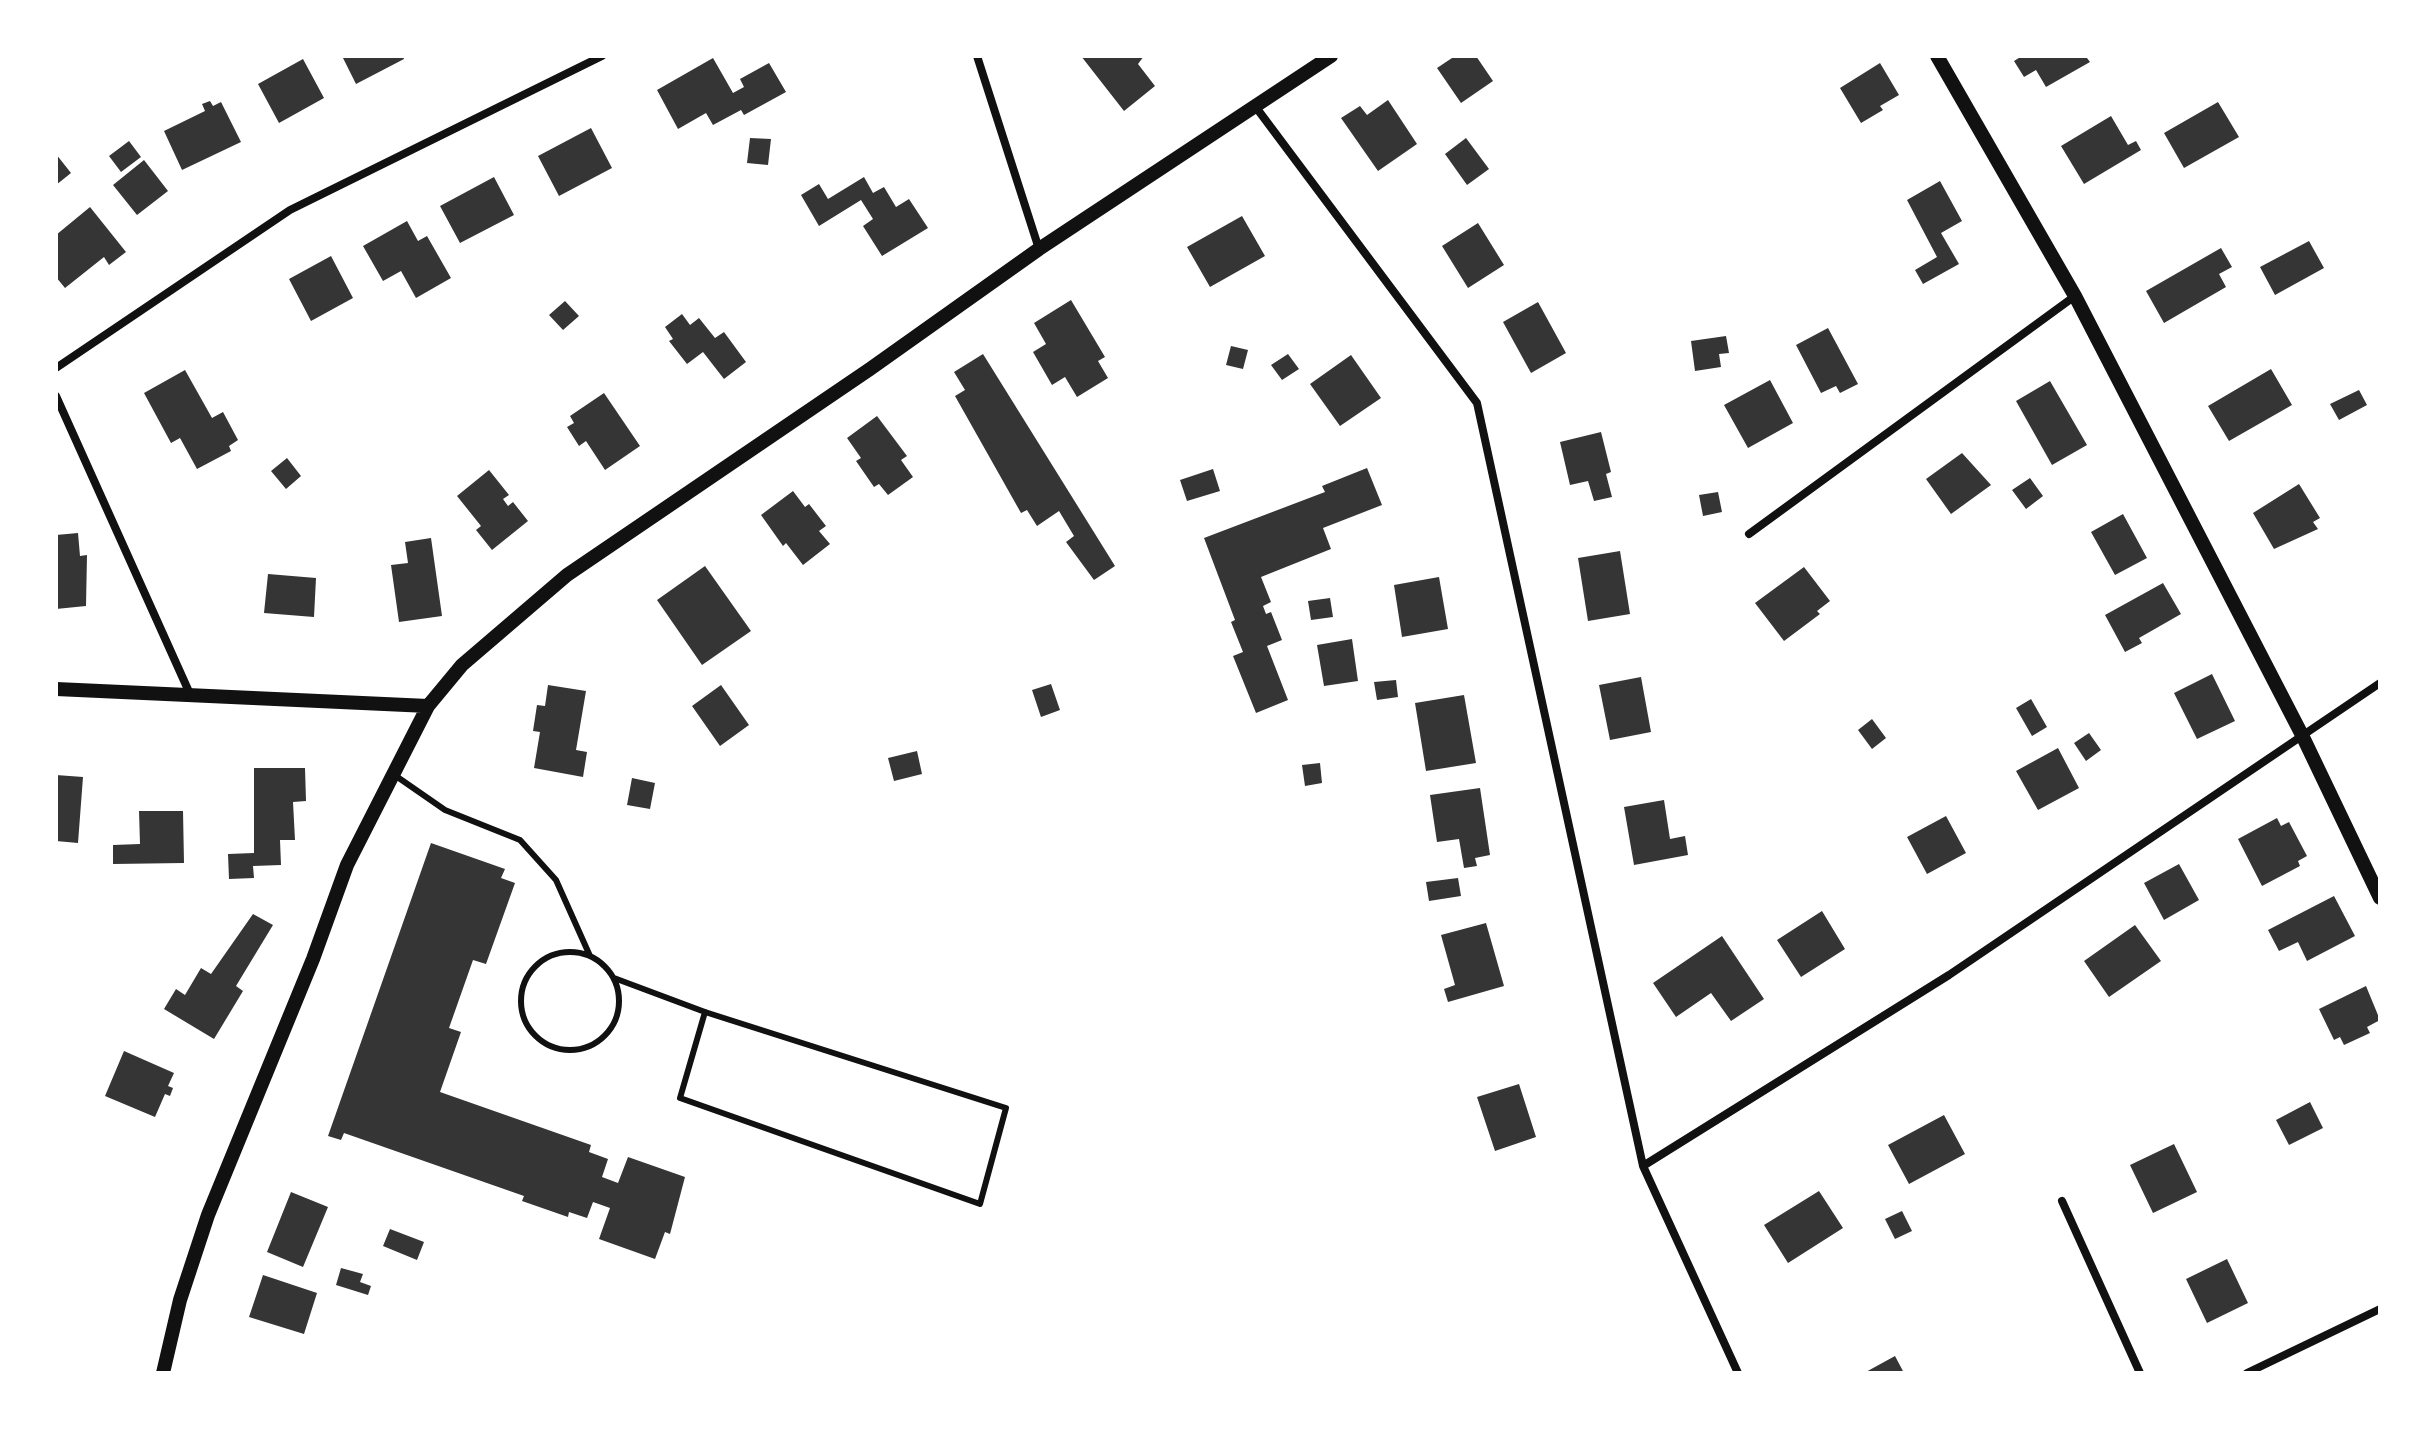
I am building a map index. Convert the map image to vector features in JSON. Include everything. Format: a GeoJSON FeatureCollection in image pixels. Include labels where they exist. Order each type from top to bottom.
{"type":"FeatureCollection","features":[{"type":"Feature","properties":{"kind":"street"},"geometry":{"type":"LineString","coordinates":[[56,368],[290,210],[602,56]]}},
{"type":"Feature","properties":{"kind":"street"},"geometry":{"type":"LineString","coordinates":[[977,56],[1039,249]]}},
{"type":"Feature","properties":{"kind":"street"},"geometry":{"type":"LineString","coordinates":[[163,1373],[180,1300],[208,1215],[347,865],[428,706],[462,665],[567,575],[1039,249],[1331,56]]}},
{"type":"Feature","properties":{"kind":"street"},"geometry":{"type":"LineString","coordinates":[[1937,56],[2075,296],[2302,735],[2380,898]]}},
{"type":"Feature","properties":{"kind":"street"},"geometry":{"type":"LineString","coordinates":[[1255,106],[1477,403],[1643,1166],[1738,1373]]}},
{"type":"Feature","properties":{"kind":"street"},"geometry":{"type":"LineString","coordinates":[[1749,534],[2075,296]]}},
{"type":"Feature","properties":{"kind":"street"},"geometry":{"type":"LineString","coordinates":[[56,396],[190,694]]}},
{"type":"Feature","properties":{"kind":"street"},"geometry":{"type":"LineString","coordinates":[[1643,1166],[1949,975],[2380,683]]}},
{"type":"Feature","properties":{"kind":"street"},"geometry":{"type":"LineString","coordinates":[[56,689],[428,706]]}},
{"type":"Feature","properties":{"kind":"street"},"geometry":{"type":"LineString","coordinates":[[2062,1201],[2140,1373]]}},
{"type":"Feature","properties":{"kind":"street"},"geometry":{"type":"LineString","coordinates":[[2247,1373],[2380,1309]]}},
{"type":"Feature","properties":{"kind":"lane"},"geometry":{"type":"LineString","coordinates":[[393,774],[445,810],[520,840],[529,848],[556,880],[590,956],[614,978],[705,1012],[1006,1108],[980,1204],[680,1098],[705,1012]]}},
{"type":"Feature","properties":{"kind":"lane"},"geometry":{"type":"LineString","coordinates":[[590,956],[574,952],[558,953],[530,971],[520,1001],[530,1032],[543,1043],[566,1050],[590,1047],[614,1025],[619,1010],[614,978]]}},
{"type":"Feature","properties":{"kind":"building"},"geometry":{"type":"Polygon","coordinates":[[[342,56],[403,56],[404,59],[356,84],[342,56]]]}},
{"type":"Feature","properties":{"kind":"building"},"geometry":{"type":"Polygon","coordinates":[[[1081,56],[1144,56],[1138,64],[1155,86],[1124,111],[1081,56]]]}},
{"type":"Feature","properties":{"kind":"building"},"geometry":{"type":"Polygon","coordinates":[[[1455,56],[1476,56],[1493,81],[1461,103],[1437,68],[1455,56]]]}},
{"type":"Feature","properties":{"kind":"building"},"geometry":{"type":"Polygon","coordinates":[[[2022,56],[2091,56],[2087,58],[2090,62],[2046,87],[2036,70],[2024,77],[2014,61],[2022,56]]]}},
{"type":"Feature","properties":{"kind":"building"},"geometry":{"type":"Polygon","coordinates":[[[713,58],[733,93],[744,87],[740,79],[769,63],[786,92],[744,115],[741,110],[713,125],[706,113],[678,129],[657,90],[713,58]]]}},
{"type":"Feature","properties":{"kind":"building"},"geometry":{"type":"Polygon","coordinates":[[[303,59],[324,98],[279,123],[258,84],[303,59]]]}},
{"type":"Feature","properties":{"kind":"building"},"geometry":{"type":"Polygon","coordinates":[[[1880,63],[1899,95],[1880,106],[1883,110],[1861,123],[1840,88],[1880,63]]]}},
{"type":"Feature","properties":{"kind":"building"},"geometry":{"type":"Polygon","coordinates":[[[1388,100],[1417,144],[1378,171],[1341,118],[1360,106],[1367,115],[1388,100]]]}},
{"type":"Feature","properties":{"kind":"building"},"geometry":{"type":"Polygon","coordinates":[[[210,101],[213,106],[221,102],[241,142],[182,170],[164,131],[205,111],[202,104],[210,101]]]}},
{"type":"Feature","properties":{"kind":"building"},"geometry":{"type":"Polygon","coordinates":[[[2218,102],[2239,137],[2184,168],[2164,133],[2218,102]]]}},
{"type":"Feature","properties":{"kind":"building"},"geometry":{"type":"Polygon","coordinates":[[[2111,116],[2128,145],[2136,141],[2141,150],[2084,184],[2061,146],[2111,116]]]}},
{"type":"Feature","properties":{"kind":"building"},"geometry":{"type":"Polygon","coordinates":[[[591,128],[612,168],[559,196],[538,156],[591,128]]]}},
{"type":"Feature","properties":{"kind":"building"},"geometry":{"type":"Polygon","coordinates":[[[750,138],[771,139],[768,165],[747,163],[750,138]]]}},
{"type":"Feature","properties":{"kind":"building"},"geometry":{"type":"Polygon","coordinates":[[[1466,138],[1489,169],[1467,185],[1445,154],[1466,138]]]}},
{"type":"Feature","properties":{"kind":"building"},"geometry":{"type":"Polygon","coordinates":[[[129,141],[141,157],[121,172],[109,156],[129,141]]]}},
{"type":"Feature","properties":{"kind":"building"},"geometry":{"type":"Polygon","coordinates":[[[56,154],[71,173],[56,185],[56,154]]]}},
{"type":"Feature","properties":{"kind":"building"},"geometry":{"type":"Polygon","coordinates":[[[144,160],[168,191],[137,215],[113,185],[144,160]]]}},
{"type":"Feature","properties":{"kind":"building"},"geometry":{"type":"Polygon","coordinates":[[[494,177],[514,215],[460,243],[440,206],[494,177]]]}},
{"type":"Feature","properties":{"kind":"building"},"geometry":{"type":"Polygon","coordinates":[[[864,177],[873,193],[884,187],[896,207],[909,199],[928,228],[882,256],[863,226],[873,219],[861,200],[819,226],[801,195],[819,184],[828,199],[864,177]]]}},
{"type":"Feature","properties":{"kind":"building"},"geometry":{"type":"Polygon","coordinates":[[[1940,181],[1962,221],[1941,233],[1959,264],[1923,284],[1915,270],[1937,257],[1907,200],[1940,181]]]}},
{"type":"Feature","properties":{"kind":"building"},"geometry":{"type":"Polygon","coordinates":[[[90,207],[126,252],[109,265],[104,257],[65,288],[56,277],[56,235],[90,207]]]}},
{"type":"Feature","properties":{"kind":"building"},"geometry":{"type":"Polygon","coordinates":[[[1242,216],[1265,256],[1210,287],[1187,247],[1242,216]]]}},
{"type":"Feature","properties":{"kind":"building"},"geometry":{"type":"Polygon","coordinates":[[[407,221],[418,241],[427,236],[451,278],[416,298],[401,271],[383,281],[363,246],[407,221]]]}},
{"type":"Feature","properties":{"kind":"building"},"geometry":{"type":"Polygon","coordinates":[[[1478,223],[1504,265],[1468,288],[1442,246],[1478,223]]]}},
{"type":"Feature","properties":{"kind":"building"},"geometry":{"type":"Polygon","coordinates":[[[2309,241],[2324,268],[2275,295],[2260,267],[2309,241]]]}},
{"type":"Feature","properties":{"kind":"building"},"geometry":{"type":"Polygon","coordinates":[[[2221,248],[2232,267],[2219,274],[2226,287],[2164,323],[2146,291],[2221,248]]]}},
{"type":"Feature","properties":{"kind":"building"},"geometry":{"type":"Polygon","coordinates":[[[331,256],[353,298],[311,321],[289,279],[331,256]]]}},
{"type":"Feature","properties":{"kind":"building"},"geometry":{"type":"Polygon","coordinates":[[[1071,300],[1105,357],[1098,361],[1108,378],[1077,397],[1065,377],[1052,385],[1033,352],[1046,344],[1034,323],[1071,300]]]}},
{"type":"Feature","properties":{"kind":"building"},"geometry":{"type":"Polygon","coordinates":[[[565,301],[579,316],[563,330],[549,315],[565,301]]]}},
{"type":"Feature","properties":{"kind":"building"},"geometry":{"type":"Polygon","coordinates":[[[1538,302],[1566,353],[1531,373],[1503,322],[1538,302]]]}},
{"type":"Feature","properties":{"kind":"building"},"geometry":{"type":"Polygon","coordinates":[[[682,314],[690,325],[699,318],[715,338],[724,332],[746,362],[724,379],[703,352],[687,364],[669,341],[673,339],[665,327],[682,314]]]}},
{"type":"Feature","properties":{"kind":"building"},"geometry":{"type":"Polygon","coordinates":[[[1828,328],[1858,384],[1840,393],[1836,386],[1821,393],[1796,345],[1828,328]]]}},
{"type":"Feature","properties":{"kind":"building"},"geometry":{"type":"Polygon","coordinates":[[[1726,336],[1729,353],[1719,354],[1721,367],[1695,371],[1691,341],[1726,336]]]}},
{"type":"Feature","properties":{"kind":"building"},"geometry":{"type":"Polygon","coordinates":[[[1231,346],[1248,350],[1243,369],[1226,365],[1231,346]]]}},
{"type":"Feature","properties":{"kind":"building"},"geometry":{"type":"Polygon","coordinates":[[[983,354],[1115,566],[1094,580],[1066,542],[1074,536],[1059,511],[1037,526],[1027,510],[1021,513],[955,396],[965,390],[954,372],[983,354]]]}},
{"type":"Feature","properties":{"kind":"building"},"geometry":{"type":"Polygon","coordinates":[[[1288,354],[1299,369],[1282,380],[1271,365],[1288,354]]]}},
{"type":"Feature","properties":{"kind":"building"},"geometry":{"type":"Polygon","coordinates":[[[1351,355],[1381,398],[1340,426],[1310,384],[1351,355]]]}},
{"type":"Feature","properties":{"kind":"building"},"geometry":{"type":"Polygon","coordinates":[[[2271,369],[2292,405],[2229,441],[2208,406],[2271,369]]]}},
{"type":"Feature","properties":{"kind":"building"},"geometry":{"type":"Polygon","coordinates":[[[185,370],[212,418],[223,412],[238,440],[229,446],[231,451],[197,469],[180,438],[171,443],[144,393],[185,370]]]}},
{"type":"Feature","properties":{"kind":"building"},"geometry":{"type":"Polygon","coordinates":[[[1770,380],[1793,423],[1748,448],[1724,405],[1770,380]]]}},
{"type":"Feature","properties":{"kind":"building"},"geometry":{"type":"Polygon","coordinates":[[[2050,381],[2087,445],[2052,465],[2016,401],[2050,381]]]}},
{"type":"Feature","properties":{"kind":"building"},"geometry":{"type":"Polygon","coordinates":[[[2359,390],[2367,405],[2339,420],[2330,404],[2359,390]]]}},
{"type":"Feature","properties":{"kind":"building"},"geometry":{"type":"Polygon","coordinates":[[[604,393],[640,446],[605,470],[586,441],[579,446],[567,427],[574,423],[570,416],[604,393]]]}},
{"type":"Feature","properties":{"kind":"building"},"geometry":{"type":"Polygon","coordinates":[[[877,416],[907,456],[901,460],[913,477],[888,495],[879,484],[874,487],[856,461],[861,458],[847,438],[877,416]]]}},
{"type":"Feature","properties":{"kind":"building"},"geometry":{"type":"Polygon","coordinates":[[[1601,432],[1611,472],[1606,474],[1612,497],[1594,501],[1588,481],[1570,485],[1560,442],[1601,432]]]}},
{"type":"Feature","properties":{"kind":"building"},"geometry":{"type":"Polygon","coordinates":[[[1962,453],[1991,485],[1951,514],[1926,479],[1962,453]]]}},
{"type":"Feature","properties":{"kind":"building"},"geometry":{"type":"Polygon","coordinates":[[[287,458],[301,476],[286,489],[271,471],[287,458]]]}},
{"type":"Feature","properties":{"kind":"building"},"geometry":{"type":"Polygon","coordinates":[[[1367,468],[1382,505],[1323,528],[1331,549],[1261,577],[1271,602],[1263,606],[1266,614],[1271,612],[1282,640],[1267,646],[1288,700],[1256,713],[1233,656],[1243,652],[1231,622],[1235,620],[1204,538],[1325,492],[1322,486],[1367,468]]]}},
{"type":"Feature","properties":{"kind":"building"},"geometry":{"type":"Polygon","coordinates":[[[1213,469],[1220,491],[1187,501],[1180,480],[1213,469]]]}},
{"type":"Feature","properties":{"kind":"building"},"geometry":{"type":"Polygon","coordinates":[[[489,470],[509,495],[503,499],[508,506],[513,502],[528,521],[492,550],[476,530],[481,526],[457,496],[489,470]]]}},
{"type":"Feature","properties":{"kind":"building"},"geometry":{"type":"Polygon","coordinates":[[[2030,478],[2043,496],[2026,509],[2012,490],[2030,478]]]}},
{"type":"Feature","properties":{"kind":"building"},"geometry":{"type":"Polygon","coordinates":[[[2299,484],[2320,518],[2313,522],[2318,529],[2274,549],[2253,513],[2299,484]]]}},
{"type":"Feature","properties":{"kind":"building"},"geometry":{"type":"Polygon","coordinates":[[[793,491],[805,507],[809,504],[826,526],[819,531],[830,544],[803,565],[786,543],[783,546],[761,515],[793,491]]]}},
{"type":"Feature","properties":{"kind":"building"},"geometry":{"type":"Polygon","coordinates":[[[1718,492],[1722,512],[1703,516],[1699,495],[1718,492]]]}},
{"type":"Feature","properties":{"kind":"building"},"geometry":{"type":"Polygon","coordinates":[[[2123,514],[2147,558],[2115,575],[2091,532],[2123,514]]]}},
{"type":"Feature","properties":{"kind":"building"},"geometry":{"type":"Polygon","coordinates":[[[78,533],[80,556],[87,555],[86,606],[56,609],[56,535],[78,533]]]}},
{"type":"Feature","properties":{"kind":"building"},"geometry":{"type":"Polygon","coordinates":[[[431,538],[442,616],[399,622],[391,565],[408,563],[405,542],[431,538]]]}},
{"type":"Feature","properties":{"kind":"building"},"geometry":{"type":"Polygon","coordinates":[[[1620,551],[1630,614],[1588,621],[1578,558],[1620,551]]]}},
{"type":"Feature","properties":{"kind":"building"},"geometry":{"type":"Polygon","coordinates":[[[705,566],[751,631],[702,665],[657,600],[705,566]]]}},
{"type":"Feature","properties":{"kind":"building"},"geometry":{"type":"Polygon","coordinates":[[[1804,567],[1830,601],[1817,611],[1820,614],[1784,641],[1755,603],[1804,567]]]}},
{"type":"Feature","properties":{"kind":"building"},"geometry":{"type":"Polygon","coordinates":[[[268,574],[316,578],[314,617],[264,613],[268,574]]]}},
{"type":"Feature","properties":{"kind":"building"},"geometry":{"type":"Polygon","coordinates":[[[1439,577],[1448,629],[1402,637],[1394,585],[1439,577]]]}},
{"type":"Feature","properties":{"kind":"building"},"geometry":{"type":"Polygon","coordinates":[[[2163,583],[2181,614],[2139,638],[2142,643],[2125,652],[2105,615],[2163,583]]]}},
{"type":"Feature","properties":{"kind":"building"},"geometry":{"type":"Polygon","coordinates":[[[1330,598],[1333,617],[1311,620],[1308,601],[1330,598]]]}},
{"type":"Feature","properties":{"kind":"building"},"geometry":{"type":"Polygon","coordinates":[[[1352,639],[1358,681],[1324,686],[1317,645],[1352,639]]]}},
{"type":"Feature","properties":{"kind":"building"},"geometry":{"type":"Polygon","coordinates":[[[2212,674],[2235,721],[2197,739],[2174,693],[2212,674]]]}},
{"type":"Feature","properties":{"kind":"building"},"geometry":{"type":"Polygon","coordinates":[[[1641,677],[1651,732],[1610,740],[1599,685],[1641,677]]]}},
{"type":"Feature","properties":{"kind":"building"},"geometry":{"type":"Polygon","coordinates":[[[1396,680],[1398,697],[1377,700],[1374,682],[1396,680]]]}},
{"type":"Feature","properties":{"kind":"building"},"geometry":{"type":"Polygon","coordinates":[[[1051,684],[1060,710],[1041,717],[1032,690],[1051,684]]]}},
{"type":"Feature","properties":{"kind":"building"},"geometry":{"type":"Polygon","coordinates":[[[548,685],[586,691],[576,750],[587,752],[583,777],[534,768],[540,732],[533,731],[537,705],[545,706],[548,685]]]}},
{"type":"Feature","properties":{"kind":"building"},"geometry":{"type":"Polygon","coordinates":[[[721,685],[749,725],[720,746],[692,706],[721,685]]]}},
{"type":"Feature","properties":{"kind":"building"},"geometry":{"type":"Polygon","coordinates":[[[1464,695],[1476,763],[1426,771],[1415,703],[1464,695]]]}},
{"type":"Feature","properties":{"kind":"building"},"geometry":{"type":"Polygon","coordinates":[[[2031,699],[2047,727],[2032,736],[2016,708],[2031,699]]]}},
{"type":"Feature","properties":{"kind":"building"},"geometry":{"type":"Polygon","coordinates":[[[1872,719],[1886,738],[1872,749],[1858,730],[1872,719]]]}},
{"type":"Feature","properties":{"kind":"building"},"geometry":{"type":"Polygon","coordinates":[[[2089,733],[2101,750],[2086,761],[2074,743],[2089,733]]]}},
{"type":"Feature","properties":{"kind":"building"},"geometry":{"type":"Polygon","coordinates":[[[2058,748],[2079,788],[2038,810],[2016,771],[2058,748]]]}},
{"type":"Feature","properties":{"kind":"building"},"geometry":{"type":"Polygon","coordinates":[[[917,751],[922,774],[894,781],[888,758],[917,751]]]}},
{"type":"Feature","properties":{"kind":"building"},"geometry":{"type":"Polygon","coordinates":[[[1320,763],[1322,783],[1305,786],[1302,765],[1320,763]]]}},
{"type":"Feature","properties":{"kind":"building"},"geometry":{"type":"Polygon","coordinates":[[[254,768],[305,768],[306,801],[293,802],[295,840],[280,840],[281,865],[253,866],[254,878],[229,879],[228,854],[254,853],[254,768]]]}},
{"type":"Feature","properties":{"kind":"building"},"geometry":{"type":"Polygon","coordinates":[[[56,775],[83,777],[78,843],[56,841],[56,775]]]}},
{"type":"Feature","properties":{"kind":"building"},"geometry":{"type":"Polygon","coordinates":[[[632,778],[655,783],[650,809],[627,805],[632,778]]]}},
{"type":"Feature","properties":{"kind":"building"},"geometry":{"type":"Polygon","coordinates":[[[1480,788],[1490,855],[1475,858],[1477,866],[1464,868],[1459,839],[1437,842],[1430,795],[1480,788]]]}},
{"type":"Feature","properties":{"kind":"building"},"geometry":{"type":"Polygon","coordinates":[[[1664,800],[1670,839],[1685,836],[1688,855],[1634,865],[1624,807],[1664,800]]]}},
{"type":"Feature","properties":{"kind":"building"},"geometry":{"type":"Polygon","coordinates":[[[139,811],[183,811],[184,863],[113,864],[113,845],[140,844],[139,811]]]}},
{"type":"Feature","properties":{"kind":"building"},"geometry":{"type":"Polygon","coordinates":[[[1946,816],[1966,853],[1927,874],[1907,837],[1946,816]]]}},
{"type":"Feature","properties":{"kind":"building"},"geometry":{"type":"Polygon","coordinates":[[[2277,818],[2281,826],[2289,822],[2307,856],[2298,861],[2300,866],[2262,886],[2238,839],[2277,818]]]}},
{"type":"Feature","properties":{"kind":"building"},"geometry":{"type":"Polygon","coordinates":[[[431,843],[505,869],[501,878],[515,883],[486,964],[473,960],[449,1028],[461,1032],[440,1092],[591,1145],[589,1152],[608,1159],[602,1177],[618,1183],[628,1157],[685,1177],[670,1234],[665,1232],[655,1259],[599,1239],[610,1208],[593,1202],[587,1218],[569,1212],[568,1217],[522,1201],[524,1196],[344,1133],[341,1140],[328,1136],[431,843]]]}},
{"type":"Feature","properties":{"kind":"building"},"geometry":{"type":"Polygon","coordinates":[[[2179,864],[2199,900],[2164,920],[2144,883],[2179,864]]]}},
{"type":"Feature","properties":{"kind":"building"},"geometry":{"type":"Polygon","coordinates":[[[1458,878],[1461,896],[1429,901],[1426,882],[1458,878]]]}},
{"type":"Feature","properties":{"kind":"building"},"geometry":{"type":"Polygon","coordinates":[[[2334,896],[2355,936],[2307,961],[2298,942],[2279,951],[2268,930],[2334,896]]]}},
{"type":"Feature","properties":{"kind":"building"},"geometry":{"type":"Polygon","coordinates":[[[1822,911],[1845,949],[1801,977],[1777,940],[1822,911]]]}},
{"type":"Feature","properties":{"kind":"building"},"geometry":{"type":"Polygon","coordinates":[[[253,914],[273,925],[236,986],[243,991],[214,1039],[164,1009],[176,989],[185,995],[201,968],[211,974],[253,914]]]}},
{"type":"Feature","properties":{"kind":"building"},"geometry":{"type":"Polygon","coordinates":[[[1486,923],[1504,986],[1448,1002],[1444,989],[1455,985],[1441,935],[1486,923]]]}},
{"type":"Feature","properties":{"kind":"building"},"geometry":{"type":"Polygon","coordinates":[[[2135,925],[2161,961],[2109,997],[2084,961],[2135,925]]]}},
{"type":"Feature","properties":{"kind":"building"},"geometry":{"type":"Polygon","coordinates":[[[1722,936],[1764,999],[1731,1021],[1711,993],[1676,1017],[1653,983],[1722,936]]]}},
{"type":"Feature","properties":{"kind":"building"},"geometry":{"type":"Polygon","coordinates":[[[2366,986],[2380,1020],[2367,1027],[2370,1033],[2344,1045],[2340,1037],[2334,1040],[2319,1009],[2366,986]]]}},
{"type":"Feature","properties":{"kind":"building"},"geometry":{"type":"Polygon","coordinates":[[[124,1051],[174,1073],[168,1086],[173,1088],[170,1096],[165,1094],[155,1117],[105,1096],[124,1051]]]}},
{"type":"Feature","properties":{"kind":"building"},"geometry":{"type":"Polygon","coordinates":[[[1519,1084],[1536,1137],[1495,1151],[1477,1097],[1519,1084]]]}},
{"type":"Feature","properties":{"kind":"building"},"geometry":{"type":"Polygon","coordinates":[[[2310,1102],[2323,1128],[2289,1145],[2276,1120],[2310,1102]]]}},
{"type":"Feature","properties":{"kind":"building"},"geometry":{"type":"Polygon","coordinates":[[[1944,1115],[1965,1154],[1909,1184],[1888,1145],[1944,1115]]]}},
{"type":"Feature","properties":{"kind":"building"},"geometry":{"type":"Polygon","coordinates":[[[2174,1144],[2197,1192],[2153,1213],[2130,1165],[2174,1144]]]}},
{"type":"Feature","properties":{"kind":"building"},"geometry":{"type":"Polygon","coordinates":[[[1819,1191],[1843,1228],[1788,1263],[1764,1225],[1819,1191]]]}},
{"type":"Feature","properties":{"kind":"building"},"geometry":{"type":"Polygon","coordinates":[[[291,1192],[328,1207],[303,1267],[267,1252],[291,1192]]]}},
{"type":"Feature","properties":{"kind":"building"},"geometry":{"type":"Polygon","coordinates":[[[1902,1211],[1912,1231],[1895,1239],[1885,1219],[1902,1211]]]}},
{"type":"Feature","properties":{"kind":"building"},"geometry":{"type":"Polygon","coordinates":[[[390,1229],[424,1242],[417,1260],[383,1246],[390,1229]]]}},
{"type":"Feature","properties":{"kind":"building"},"geometry":{"type":"Polygon","coordinates":[[[2227,1259],[2248,1303],[2207,1323],[2186,1279],[2227,1259]]]}},
{"type":"Feature","properties":{"kind":"building"},"geometry":{"type":"Polygon","coordinates":[[[341,1268],[363,1274],[360,1282],[371,1286],[368,1295],[336,1285],[341,1268]]]}},
{"type":"Feature","properties":{"kind":"building"},"geometry":{"type":"Polygon","coordinates":[[[263,1275],[317,1293],[304,1334],[249,1317],[263,1275]]]}},
{"type":"Feature","properties":{"kind":"building"},"geometry":{"type":"Polygon","coordinates":[[[1895,1356],[1904,1373],[1864,1373],[1895,1356]]]}}]}
